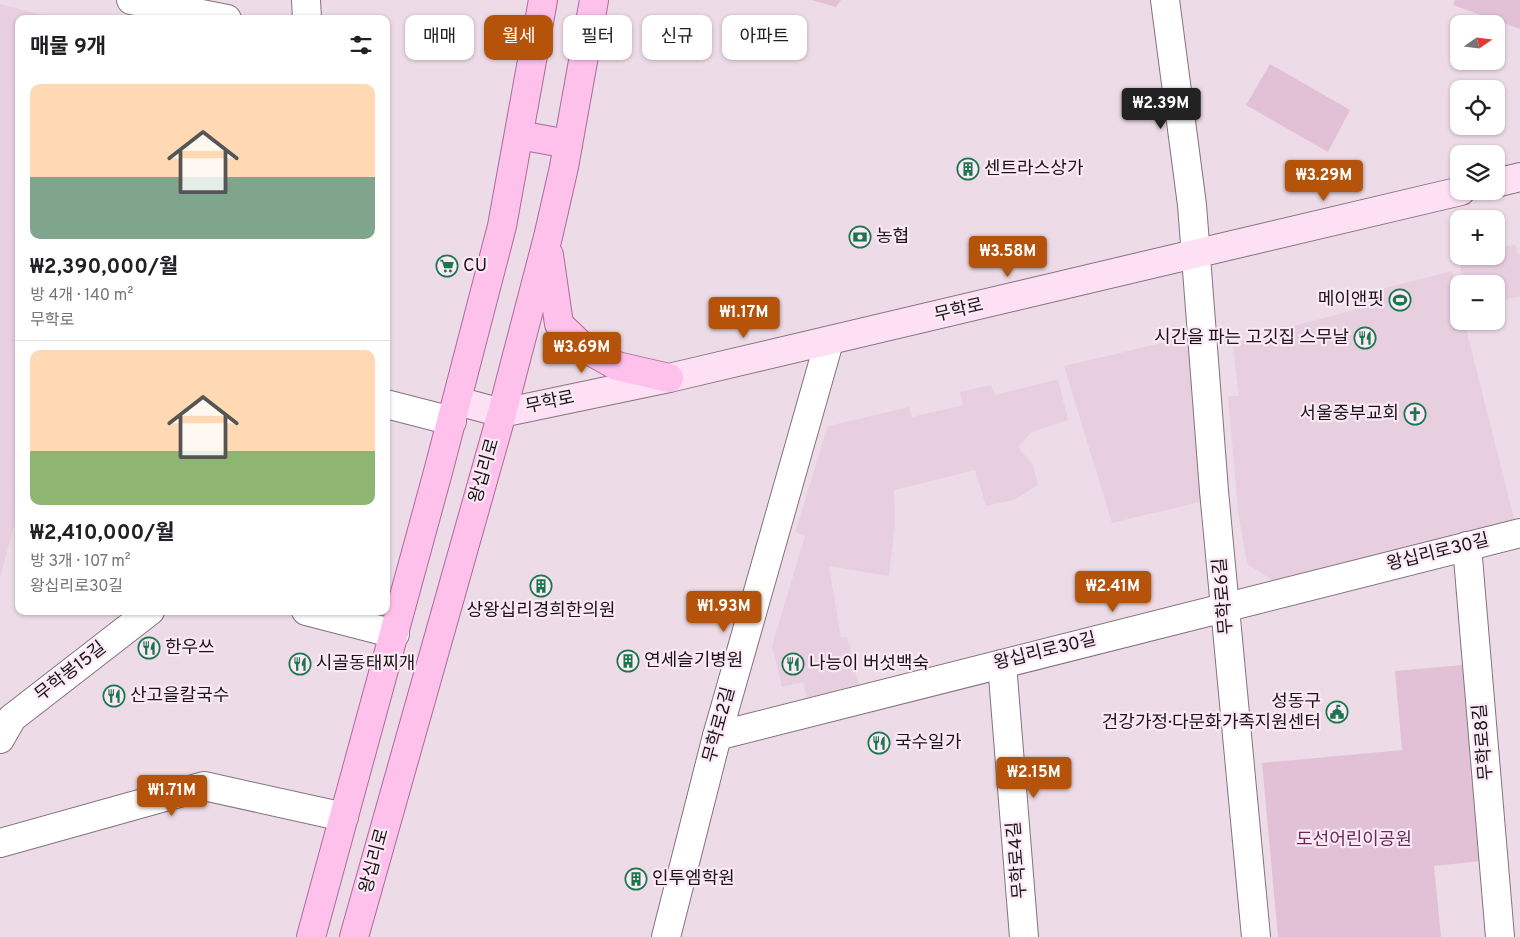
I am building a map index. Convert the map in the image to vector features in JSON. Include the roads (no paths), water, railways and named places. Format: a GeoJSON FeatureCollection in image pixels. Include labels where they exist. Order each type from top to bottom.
{"type":"FeatureCollection","features":[{"type":"Feature","properties":{"kind":"main road"},"geometry":{"type":"LineString","coordinates":[[311,937],[395,634],[502,226],[543,0]]}},
{"type":"Feature","properties":{"kind":"main road","name":"왕십리로"},"geometry":{"type":"LineString","coordinates":[[354,937],[398,774],[502,413],[548,237],[568,144],[594,0]]}},
{"type":"Feature","properties":{"kind":"main road"},"geometry":{"type":"LineString","coordinates":[[520,135],[568,144]]}},
{"type":"Feature","properties":{"kind":"main road"},"geometry":{"type":"LineString","coordinates":[[1505,181],[1520,177]]}},
{"type":"Feature","properties":{"kind":"main road","name":"무학로"},"geometry":{"type":"LineString","coordinates":[[454,411],[502,413],[669,378],[829,342],[1450,193]]}},
{"type":"Feature","properties":{"kind":"main road"},"geometry":{"type":"LineString","coordinates":[[548,237],[551,281],[559,324],[583,347],[617,366],[669,378]]}},
{"type":"Feature","properties":{"kind":"street"},"geometry":{"type":"LineString","coordinates":[[131,0],[206,15]]}},
{"type":"Feature","properties":{"kind":"street"},"geometry":{"type":"LineString","coordinates":[[306,0],[307,15]]}},
{"type":"Feature","properties":{"kind":"street","name":"무학로6길"},"geometry":{"type":"LineString","coordinates":[[1165,0],[1197,255],[1224,606],[1256,937]]}},
{"type":"Feature","properties":{"kind":"street","name":"무학로2길"},"geometry":{"type":"LineString","coordinates":[[666,937],[717,736],[829,342]]}},
{"type":"Feature","properties":{"kind":"street"},"geometry":{"type":"LineString","coordinates":[[390,404],[454,411]]}},
{"type":"Feature","properties":{"kind":"street","name":"왕십리로30길"},"geometry":{"type":"LineString","coordinates":[[717,736],[1224,606],[1520,533]]}},
{"type":"Feature","properties":{"kind":"street","name":"무학로8길"},"geometry":{"type":"LineString","coordinates":[[1467,546],[1500,937]]}},
{"type":"Feature","properties":{"kind":"street","name":"무학봉15길"},"geometry":{"type":"LineString","coordinates":[[0,740],[12,718],[145,615]]}},
{"type":"Feature","properties":{"kind":"street"},"geometry":{"type":"LineString","coordinates":[[321,615],[395,634]]}},
{"type":"Feature","properties":{"kind":"street","name":"무학로4길"},"geometry":{"type":"LineString","coordinates":[[1002,664],[1024,937]]}},
{"type":"Feature","properties":{"kind":"street"},"geometry":{"type":"LineString","coordinates":[[0,843],[204,786],[344,817]]}},
{"type":"Feature","properties":{"kind":"place","name":"센트라스상가"},"geometry":{"type":"Point","coordinates":[968,169]}},
{"type":"Feature","properties":{"kind":"place","name":"농협"},"geometry":{"type":"Point","coordinates":[860,237]}},
{"type":"Feature","properties":{"kind":"place","name":"CU"},"geometry":{"type":"Point","coordinates":[447,266]}},
{"type":"Feature","properties":{"kind":"place","name":"메이앤핏"},"geometry":{"type":"Point","coordinates":[1400,300]}},
{"type":"Feature","properties":{"kind":"place","name":"시간을 파는 고깃집 스무날"},"geometry":{"type":"Point","coordinates":[1365,338]}},
{"type":"Feature","properties":{"kind":"place","name":"서울중부교회"},"geometry":{"type":"Point","coordinates":[1415,414]}},
{"type":"Feature","properties":{"kind":"place","name":"상왕십리경희한의원"},"geometry":{"type":"Point","coordinates":[541,586]}},
{"type":"Feature","properties":{"kind":"place","name":"한우쓰"},"geometry":{"type":"Point","coordinates":[149,648]}},
{"type":"Feature","properties":{"kind":"place","name":"연세슬기병원"},"geometry":{"type":"Point","coordinates":[628,661]}},
{"type":"Feature","properties":{"kind":"place","name":"시골동태찌개"},"geometry":{"type":"Point","coordinates":[300,664]}},
{"type":"Feature","properties":{"kind":"place","name":"나능이 버섯백숙"},"geometry":{"type":"Point","coordinates":[793,664]}},
{"type":"Feature","properties":{"kind":"place","name":"산고을칼국수"},"geometry":{"type":"Point","coordinates":[114,696]}},
{"type":"Feature","properties":{"kind":"place","name":"성동구 건강가정·다문화가족지원센터"},"geometry":{"type":"Point","coordinates":[1337,712]}},
{"type":"Feature","properties":{"kind":"place","name":"국수일가"},"geometry":{"type":"Point","coordinates":[879,743]}},
{"type":"Feature","properties":{"kind":"place","name":"인투엠학원"},"geometry":{"type":"Point","coordinates":[636,879]}},
{"type":"Feature","properties":{"kind":"park label","name":"도선어린이공원"},"geometry":{"type":"Point","coordinates":[1354,840]}}]}
